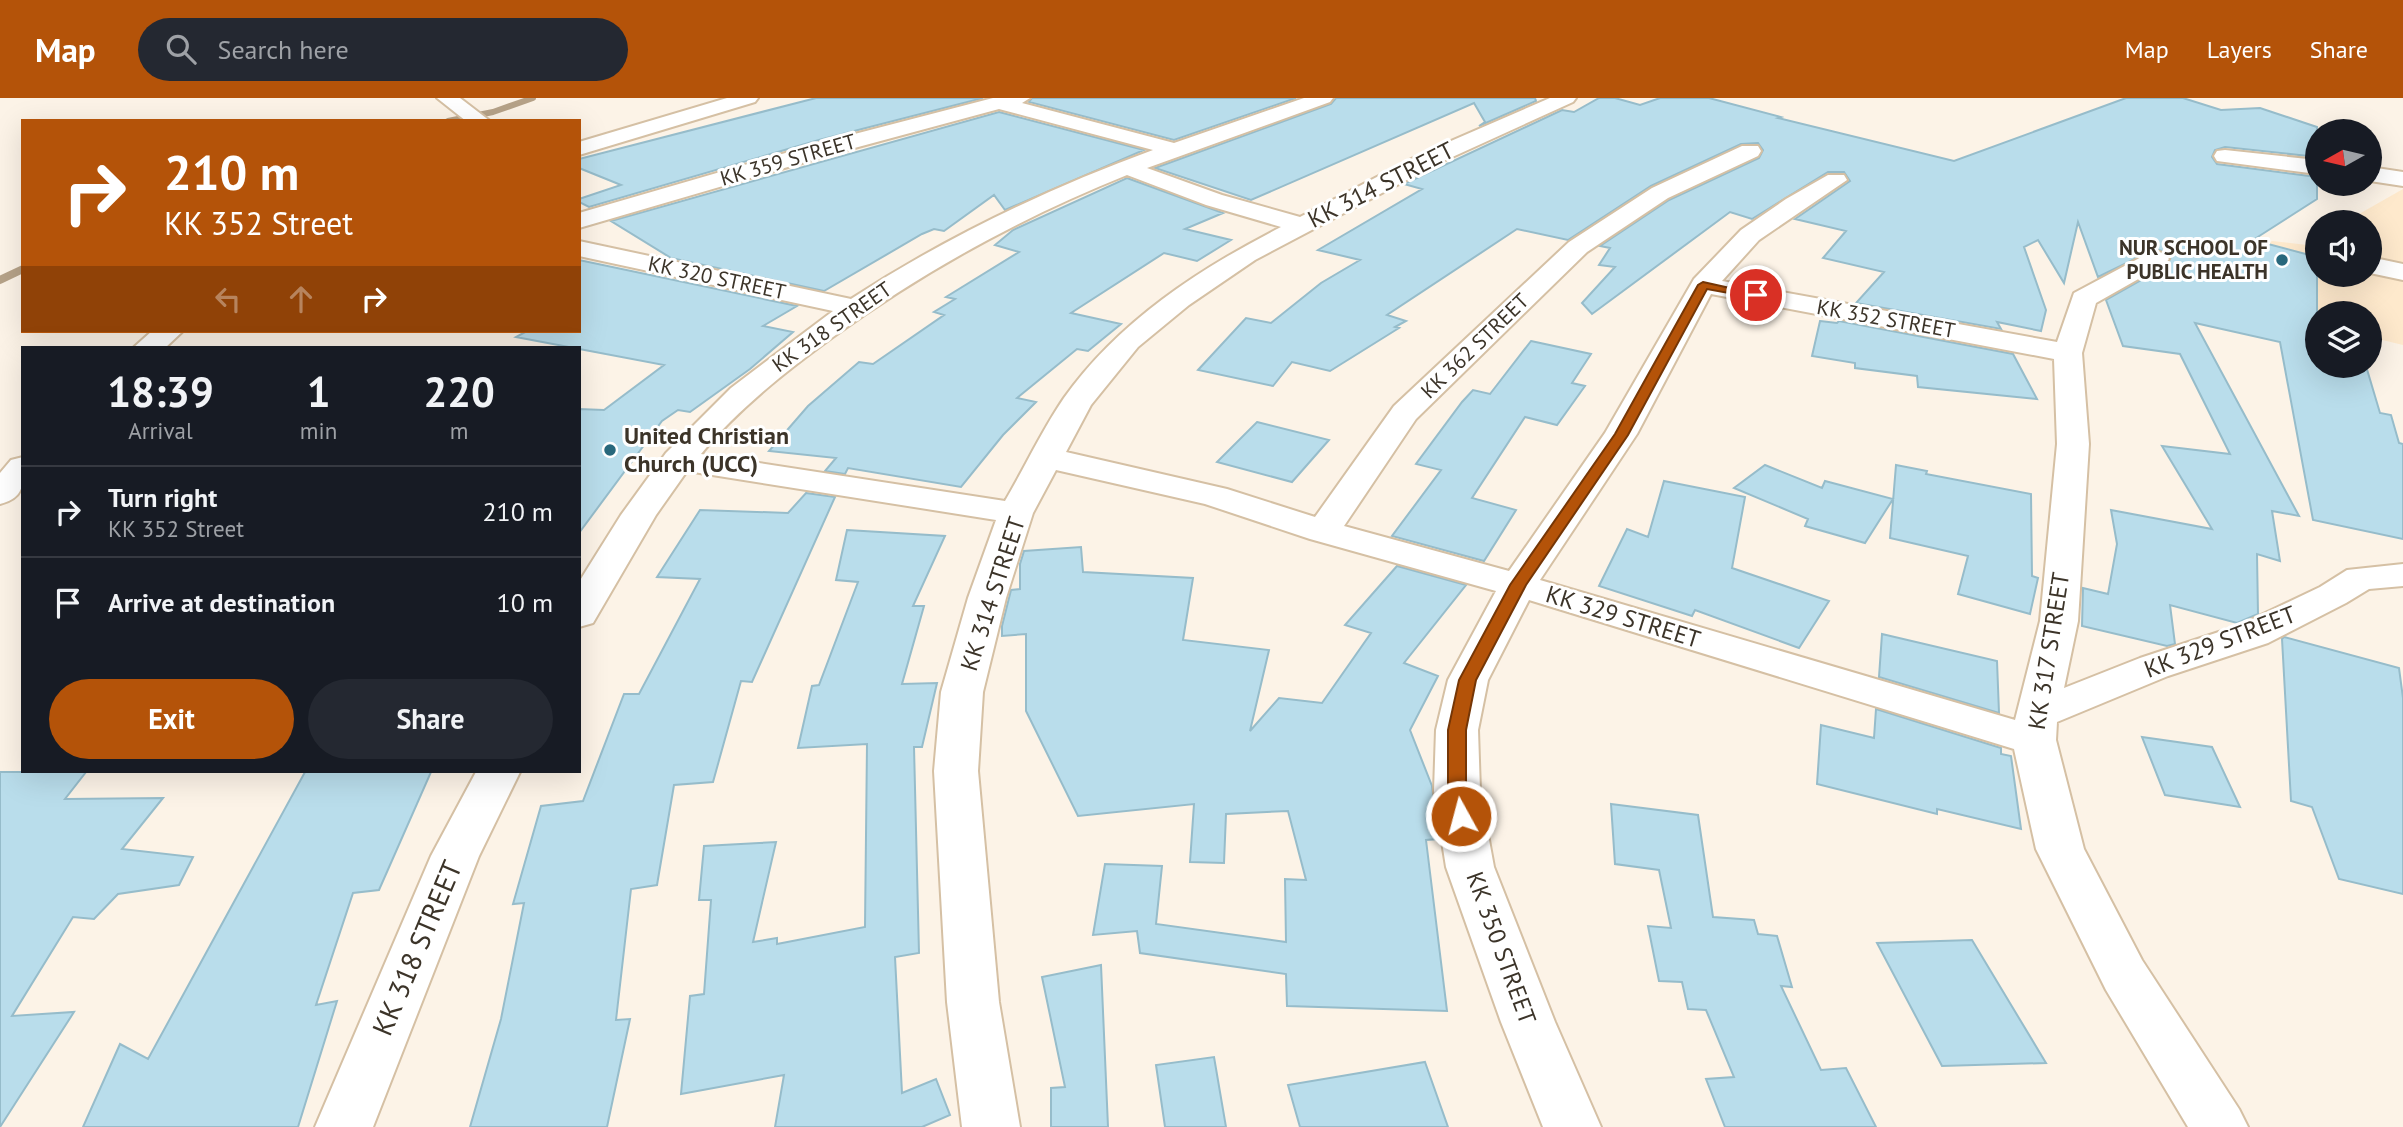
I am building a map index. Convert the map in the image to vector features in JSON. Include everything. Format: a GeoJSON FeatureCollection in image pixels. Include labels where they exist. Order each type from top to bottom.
{"type":"FeatureCollection","features":[{"type":"Feature","properties":{"kind":"street"},"geometry":{"type":"LineString","coordinates":[[447,98],[477,119]]}},
{"type":"Feature","properties":{"kind":"street"},"geometry":{"type":"LineString","coordinates":[[581,148],[748,98]]}},
{"type":"Feature","properties":{"kind":"street","name":"KK 359 STREET"},"geometry":{"type":"LineString","coordinates":[[581,220],[840,145],[1020,98]]}},
{"type":"Feature","properties":{"kind":"street","name":"KK 318 STREET"},"geometry":{"type":"LineString","coordinates":[[581,612],[631,527],[678,460],[725,409],[785,359],[855,308],[908,274],[1078,187],[1323,98]]}},
{"type":"Feature","properties":{"kind":"street","name":"KK 314 STREET"},"geometry":{"type":"LineString","coordinates":[[991,1127],[973,1002],[956,771],[962,692],[987,597],[1016,513],[1077,402],[1128,341],[1179,299],[1246,255],[1429,159],[1566,98]]}},
{"type":"Feature","properties":{"kind":"street","name":"KK 359 STREET"},"geometry":{"type":"LineString","coordinates":[[997,103],[1177,150]]}},
{"type":"Feature","properties":{"kind":"street","name":"KK 362 STREET"},"geometry":{"type":"LineString","coordinates":[[1323,531],[1405,413],[1578,247],[1660,194],[1749,151]]}},
{"type":"Feature","properties":{"kind":"street"},"geometry":{"type":"LineString","coordinates":[[2225,156],[2305,166]]}},
{"type":"Feature","properties":{"kind":"street"},"geometry":{"type":"LineString","coordinates":[[1127,168],[1193,193],[1302,225]]}},
{"type":"Feature","properties":{"kind":"street"},"geometry":{"type":"LineString","coordinates":[[2382,176],[2403,179]]}},
{"type":"Feature","properties":{"kind":"street","name":"KK 350 STREET"},"geometry":{"type":"LineString","coordinates":[[1572,1127],[1528,1022],[1470,867],[1457,791],[1457,730],[1468,680],[1518,585],[1622,435],[1703,285],[1750,235],[1794,204],[1836,180]]}},
{"type":"Feature","properties":{"kind":"street","name":"KK 320 STREET"},"geometry":{"type":"LineString","coordinates":[[581,248],[855,308]]}},
{"type":"Feature","properties":{"kind":"street","name":"KK 317 STREET"},"geometry":{"type":"LineString","coordinates":[[2157,259],[2084,299],[2068,353],[2073,444],[2059,621],[2036,727],[2060,849],[2123,975],[2219,1127]]}},
{"type":"Feature","properties":{"kind":"street"},"geometry":{"type":"LineString","coordinates":[[2382,268],[2403,272]]}},
{"type":"Feature","properties":{"kind":"street","name":"KK 352 STREET"},"geometry":{"type":"LineString","coordinates":[[1703,285],[2068,353]]}},
{"type":"Feature","properties":{"kind":"street"},"geometry":{"type":"LineString","coordinates":[[150,346],[166,333]]}},
{"type":"Feature","properties":{"kind":"street","name":"KK 329 STREET"},"geometry":{"type":"LineString","coordinates":[[1048,458],[1215,496],[1323,531],[2036,727],[2154,667],[2254,634],[2333,595],[2360,578],[2403,575]]}},
{"type":"Feature","properties":{"kind":"street"},"geometry":{"type":"LineString","coordinates":[[678,460],[1016,513]]}},
{"type":"Feature","properties":{"kind":"street"},"geometry":{"type":"LineString","coordinates":[[0,494],[21,469]]}},
{"type":"Feature","properties":{"kind":"street","name":"KK 318 STREET"},"geometry":{"type":"LineString","coordinates":[[344,1127],[455,856],[497,773]]}},
{"type":"Feature","properties":{"kind":"shaded area","name":"NUR SCHOOL OF PUBLIC HEALTH"},"geometry":{"type":"Polygon","coordinates":[[[2403,189],[2403,345],[2382,340],[2382,301],[2305,301],[2305,312],[2192,299],[2272,241],[2305,245],[2305,287],[2382,287],[2382,210],[2366,210],[2403,189]]]}},
{"type":"Feature","properties":{"kind":"building"},"geometry":{"type":"Polygon","coordinates":[[[816,98],[983,98],[819,140],[589,207],[581,203],[581,198],[621,185],[581,169],[581,158],[816,98]]]}},
{"type":"Feature","properties":{"kind":"building"},"geometry":{"type":"Polygon","coordinates":[[[1032,98],[1296,98],[1174,140],[1029,102],[1032,98]]]}},
{"type":"Feature","properties":{"kind":"building"},"geometry":{"type":"Polygon","coordinates":[[[1336,98],[1535,98],[1536,101],[1479,126],[1485,122],[1474,103],[1251,200],[1155,168],[1331,104],[1336,98]]]}},
{"type":"Feature","properties":{"kind":"building"},"geometry":{"type":"Polygon","coordinates":[[[1599,98],[1615,98],[1640,105],[1660,98],[1709,98],[1781,117],[1778,118],[1954,161],[2126,98],[2183,98],[2221,110],[2260,108],[2305,123],[2305,156],[2225,147],[2215,150],[2212,157],[2217,164],[2305,175],[2305,196],[2317,196],[2317,199],[2253,240],[2305,254],[2305,287],[2317,287],[2317,301],[2305,301],[2305,378],[2370,378],[2380,413],[2391,415],[2399,443],[2403,444],[2403,539],[2313,520],[2280,342],[2195,323],[2299,516],[2272,511],[2280,561],[2257,554],[2258,614],[2237,623],[2170,605],[2175,644],[2167,646],[2082,626],[2083,588],[2108,594],[2117,544],[2111,510],[2212,529],[2162,446],[2230,454],[2180,354],[2123,346],[2106,300],[2166,266],[2171,257],[2166,252],[2155,249],[2098,277],[2078,222],[2064,283],[2038,240],[2024,247],[2046,310],[2041,331],[1997,322],[2001,329],[1856,303],[1884,272],[1823,258],[1846,231],[1795,219],[1850,181],[1844,172],[1828,172],[1752,219],[1730,212],[1592,314],[1582,303],[1615,267],[1599,265],[1610,248],[1600,246],[1669,200],[1759,158],[1763,150],[1758,143],[1741,144],[1651,186],[1568,240],[1517,229],[1387,315],[1406,321],[1330,371],[1292,362],[1273,386],[1198,370],[1246,318],[1271,323],[1321,283],[1360,260],[1318,250],[1422,189],[1404,184],[1562,110],[1574,112],[1599,98]]]}},
{"type":"Feature","properties":{"kind":"building"},"geometry":{"type":"Polygon","coordinates":[[[999,112],[1144,150],[1005,210],[994,195],[944,231],[934,229],[922,234],[824,291],[671,258],[611,221],[999,112]]]}},
{"type":"Feature","properties":{"kind":"building"},"geometry":{"type":"Polygon","coordinates":[[[1127,178],[1223,213],[1185,229],[1231,240],[1197,261],[1164,253],[1071,313],[1121,324],[1088,351],[1077,349],[1017,398],[1036,402],[1003,435],[961,487],[848,468],[845,474],[825,471],[836,458],[769,451],[808,406],[859,362],[873,364],[944,315],[934,312],[955,299],[946,297],[1019,252],[995,245],[1013,230],[1127,178]]]}},
{"type":"Feature","properties":{"kind":"building"},"geometry":{"type":"Polygon","coordinates":[[[581,260],[797,306],[763,326],[793,332],[750,369],[690,412],[678,410],[662,421],[581,530],[581,409],[604,410],[664,365],[581,349],[581,346],[564,346],[516,337],[523,333],[581,333],[581,260]]]}},
{"type":"Feature","properties":{"kind":"building"},"geometry":{"type":"Polygon","coordinates":[[[1820,321],[1839,321],[2013,354],[2037,399],[1918,387],[1917,376],[1855,368],[1855,363],[1812,356],[1820,321]]]}},
{"type":"Feature","properties":{"kind":"building"},"geometry":{"type":"Polygon","coordinates":[[[1531,341],[1591,354],[1572,383],[1585,386],[1557,425],[1525,417],[1472,498],[1516,510],[1484,561],[1392,536],[1441,470],[1416,464],[1473,390],[1490,394],[1531,341]]]}},
{"type":"Feature","properties":{"kind":"building"},"geometry":{"type":"Polygon","coordinates":[[[1257,422],[1329,440],[1292,482],[1217,462],[1257,422]]]}},
{"type":"Feature","properties":{"kind":"building"},"geometry":{"type":"Polygon","coordinates":[[[1765,465],[1822,488],[1825,481],[1893,499],[1865,543],[1805,526],[1808,519],[1734,488],[1765,465]]]}},
{"type":"Feature","properties":{"kind":"building"},"geometry":{"type":"Polygon","coordinates":[[[1896,465],[1927,471],[1926,474],[2031,494],[2032,576],[2038,578],[2030,614],[1958,594],[1968,556],[1890,538],[1896,465]]]}},
{"type":"Feature","properties":{"kind":"building"},"geometry":{"type":"Polygon","coordinates":[[[1664,481],[1745,497],[1732,568],[1829,601],[1799,648],[1695,610],[1692,616],[1599,586],[1627,529],[1648,537],[1664,481]]]}},
{"type":"Feature","properties":{"kind":"building"},"geometry":{"type":"Polygon","coordinates":[[[806,493],[835,497],[752,682],[741,681],[713,782],[674,785],[657,885],[631,889],[616,1020],[630,1019],[607,1127],[470,1127],[501,1019],[524,903],[513,904],[541,806],[583,801],[624,694],[639,694],[700,579],[657,577],[700,510],[788,513],[806,493]]]}},
{"type":"Feature","properties":{"kind":"building"},"geometry":{"type":"Polygon","coordinates":[[[847,530],[945,536],[913,606],[924,606],[902,684],[937,683],[922,747],[914,747],[919,953],[895,957],[902,1093],[936,1079],[950,1115],[922,1127],[775,1127],[784,1075],[681,1094],[690,996],[704,994],[711,900],[699,900],[704,846],[776,842],[753,942],[777,938],[777,944],[865,927],[867,744],[798,748],[812,686],[819,685],[858,582],[836,580],[847,530]]]}},
{"type":"Feature","properties":{"kind":"building"},"geometry":{"type":"Polygon","coordinates":[[[1081,547],[1083,572],[1193,578],[1183,640],[1269,650],[1250,731],[1279,698],[1322,703],[1371,633],[1345,625],[1397,566],[1466,585],[1404,663],[1438,676],[1410,730],[1432,786],[1439,839],[1426,840],[1447,1011],[1287,1006],[1286,974],[1140,953],[1137,931],[1093,935],[1105,864],[1162,866],[1156,924],[1286,942],[1285,879],[1306,880],[1288,811],[1226,814],[1224,863],[1190,862],[1194,804],[1078,816],[1026,711],[1026,634],[1002,636],[1002,626],[1011,590],[1020,589],[1020,564],[1024,551],[1081,547]]]}},
{"type":"Feature","properties":{"kind":"building"},"geometry":{"type":"Polygon","coordinates":[[[1882,634],[1997,661],[1999,713],[1879,677],[1882,634]]]}},
{"type":"Feature","properties":{"kind":"building"},"geometry":{"type":"Polygon","coordinates":[[[2284,637],[2399,668],[2403,698],[2403,894],[2339,879],[2312,807],[2291,801],[2284,637]]]}},
{"type":"Feature","properties":{"kind":"building"},"geometry":{"type":"Polygon","coordinates":[[[1876,709],[2001,748],[2001,754],[2011,756],[2021,829],[1937,809],[1937,814],[1817,784],[1821,725],[1874,738],[1876,709]]]}},
{"type":"Feature","properties":{"kind":"building"},"geometry":{"type":"Polygon","coordinates":[[[2142,737],[2212,747],[2240,807],[2165,795],[2142,737]]]}},
{"type":"Feature","properties":{"kind":"building"},"geometry":{"type":"Polygon","coordinates":[[[0,772],[85,773],[65,799],[163,798],[122,849],[193,857],[179,885],[118,894],[94,919],[73,917],[12,1016],[74,1012],[0,1127],[0,772]]]}},
{"type":"Feature","properties":{"kind":"building"},"geometry":{"type":"Polygon","coordinates":[[[304,773],[431,773],[379,890],[353,893],[316,1005],[337,1001],[298,1127],[83,1127],[120,1044],[148,1059],[304,773]]]}},
{"type":"Feature","properties":{"kind":"building"},"geometry":{"type":"Polygon","coordinates":[[[1611,804],[1698,815],[1713,917],[1754,920],[1758,934],[1777,936],[1792,987],[1781,986],[1821,1070],[1846,1068],[1876,1127],[1725,1127],[1706,1079],[1734,1077],[1706,1010],[1688,1009],[1682,982],[1659,981],[1648,926],[1671,928],[1659,870],[1615,864],[1611,804]]]}},
{"type":"Feature","properties":{"kind":"building"},"geometry":{"type":"Polygon","coordinates":[[[1972,940],[2046,1063],[1942,1066],[1877,943],[1972,940]]]}},
{"type":"Feature","properties":{"kind":"building"},"geometry":{"type":"Polygon","coordinates":[[[1101,965],[1108,1127],[1051,1127],[1051,1088],[1065,1087],[1042,977],[1101,965]]]}},
{"type":"Feature","properties":{"kind":"building"},"geometry":{"type":"Polygon","coordinates":[[[1214,1057],[1226,1127],[1165,1127],[1156,1065],[1214,1057]]]}},
{"type":"Feature","properties":{"kind":"building"},"geometry":{"type":"Polygon","coordinates":[[[1425,1062],[1448,1127],[1300,1127],[1288,1085],[1425,1062]]]}},
{"type":"Feature","properties":{"kind":"waterway"},"geometry":{"type":"LineString","coordinates":[[458,119],[493,112],[533,98]]}},
{"type":"Feature","properties":{"kind":"waterway"},"geometry":{"type":"LineString","coordinates":[[0,280],[21,270]]}},
{"type":"Feature","properties":{"kind":"place","name":"NUR SCHOOL OF PUBLIC HEALTH"},"geometry":{"type":"Point","coordinates":[2282,260]}},
{"type":"Feature","properties":{"kind":"place","name":"United Christian Church (UCC)"},"geometry":{"type":"Point","coordinates":[610,450]}},
{"type":"Feature","properties":{"kind":"route"},"geometry":{"type":"LineString","coordinates":[[1461,816],[1457,791],[1457,730],[1468,680],[1518,585],[1622,435],[1703,285],[1756,295]]}}]}
